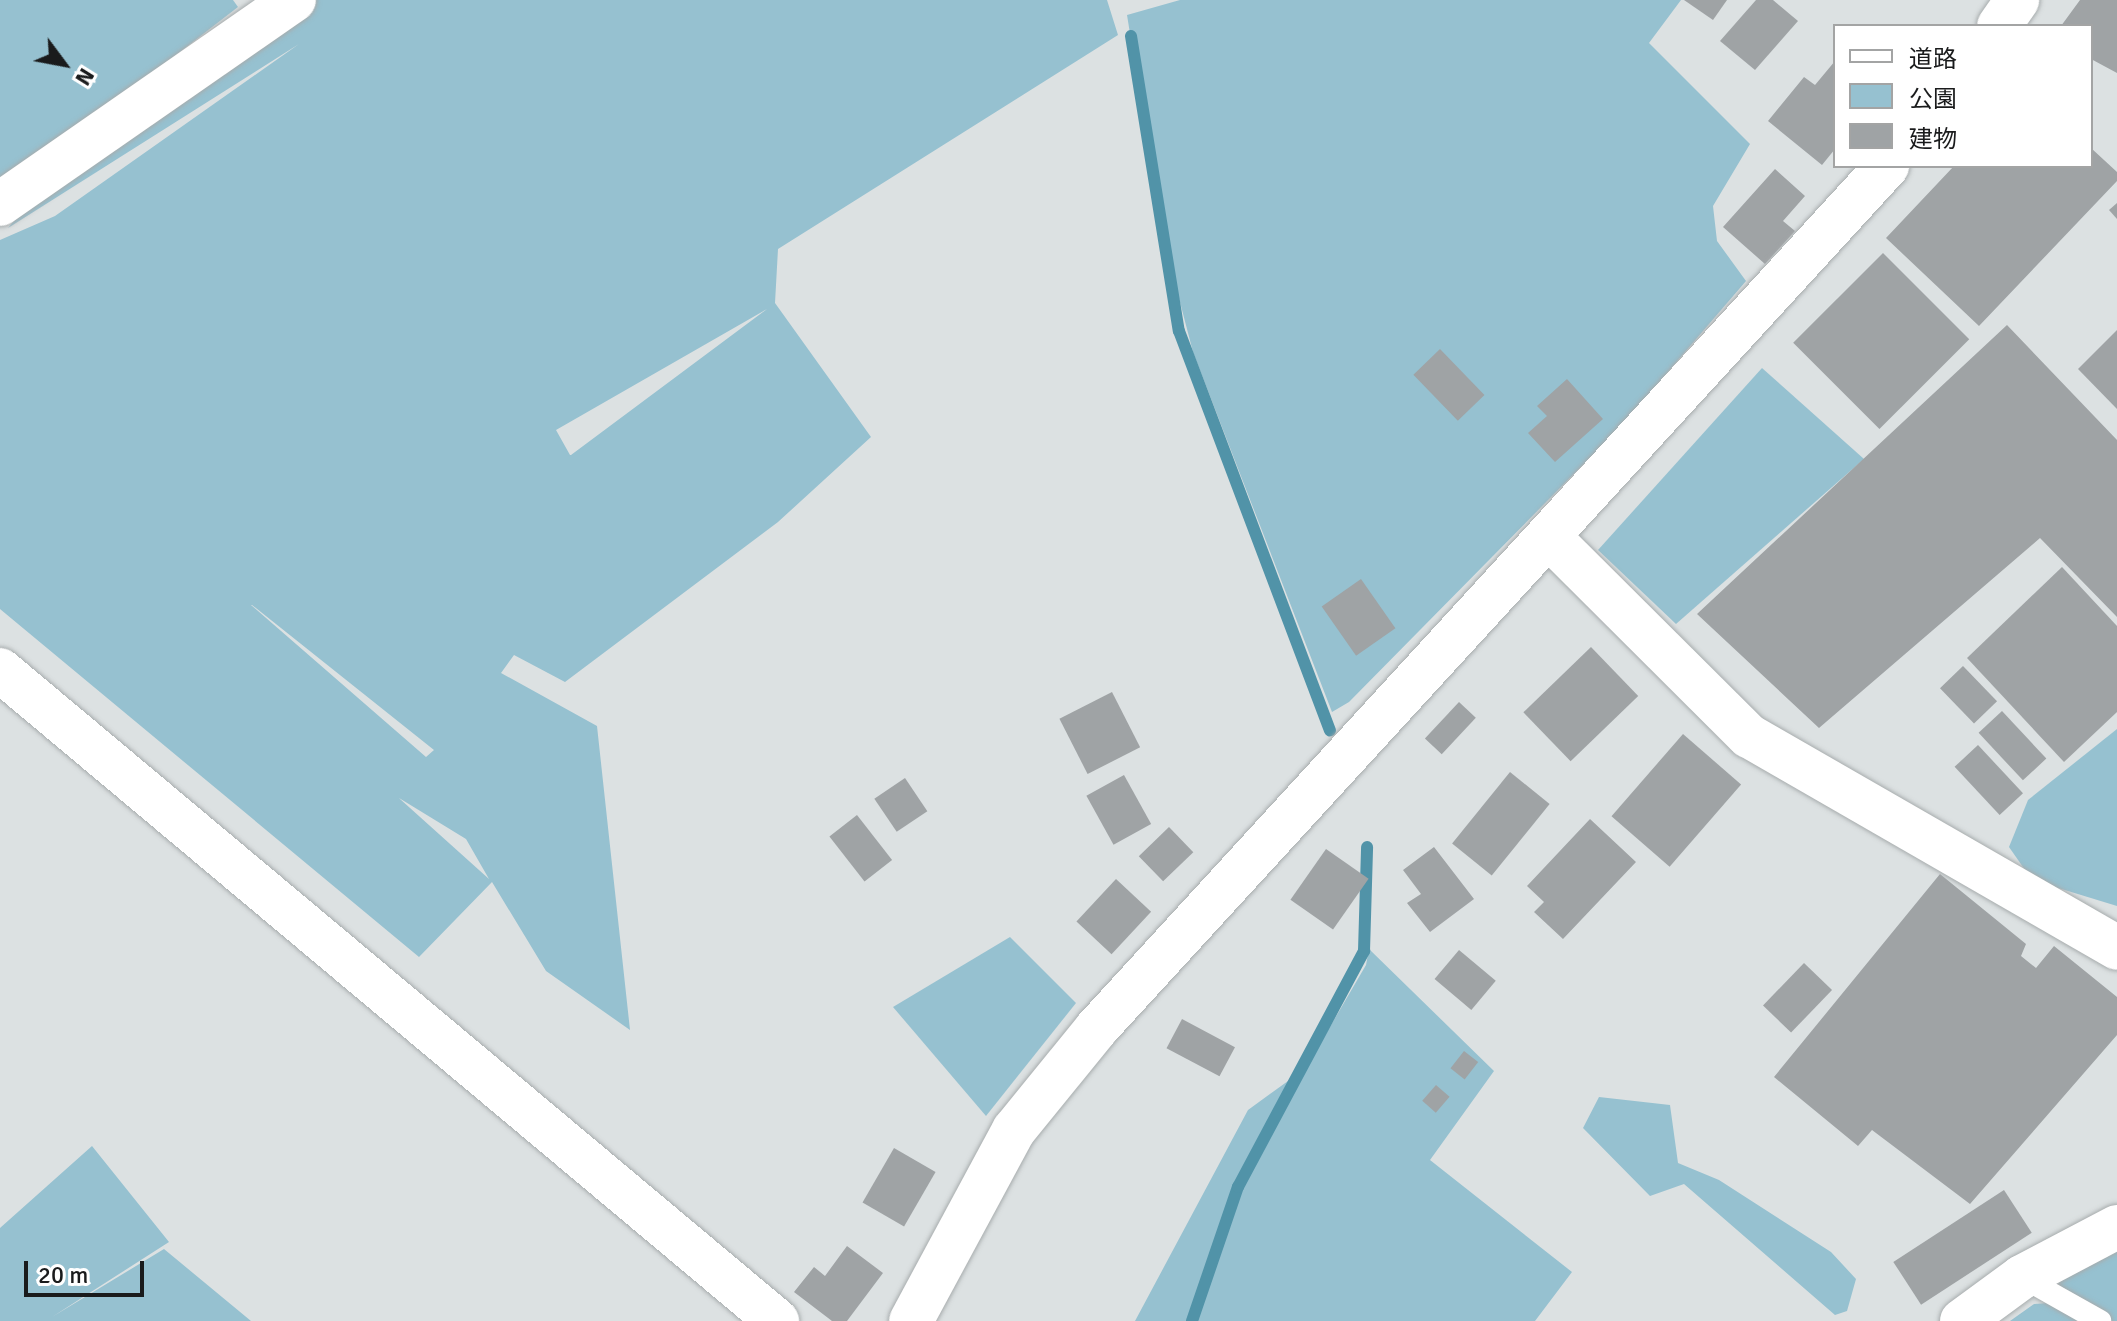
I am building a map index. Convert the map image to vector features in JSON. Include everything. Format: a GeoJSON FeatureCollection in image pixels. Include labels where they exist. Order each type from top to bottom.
{"type":"FeatureCollection","features":[{"type":"Feature","properties":{"kind":"street"},"geometry":{"type":"LineString","coordinates":[[0,204],[294,0]]}},
{"type":"Feature","properties":{"kind":"street"},"geometry":{"type":"LineString","coordinates":[[2000,24],[2017,0]]}},
{"type":"Feature","properties":{"kind":"street"},"geometry":{"type":"LineString","coordinates":[[911,1321],[1014,1130],[1087,1040],[1550,538],[1885,168]]}},
{"type":"Feature","properties":{"kind":"street"},"geometry":{"type":"LineString","coordinates":[[1550,538],[1749,736],[2117,948]]}},
{"type":"Feature","properties":{"kind":"street"},"geometry":{"type":"LineString","coordinates":[[0,670],[777,1321]]}},
{"type":"Feature","properties":{"kind":"street"},"geometry":{"type":"LineString","coordinates":[[1962,1321],[2022,1277],[2117,1227]]}},
{"type":"Feature","properties":{"kind":"lane"},"geometry":{"type":"LineString","coordinates":[[2022,1277],[2100,1321]]}},
{"type":"Feature","properties":{"kind":"green space"},"geometry":{"type":"Polygon","coordinates":[[[0,0],[233,0],[238,7],[0,191],[0,0]]]}},
{"type":"Feature","properties":{"kind":"green space"},"geometry":{"type":"Polygon","coordinates":[[[300,0],[1107,0],[1118,35],[778,249],[775,303],[871,437],[778,522],[565,682],[514,655],[501,673],[597,726],[630,1030],[546,971],[492,882],[419,957],[0,609],[0,240],[55,216],[299,44],[8,228],[71,155],[300,0]],[[767,309],[556,430],[570,455],[571,455],[767,309]],[[251,605],[426,757],[434,750],[251,605]],[[399,798],[489,879],[466,839],[399,798]]]}},
{"type":"Feature","properties":{"kind":"green space"},"geometry":{"type":"Polygon","coordinates":[[[1180,0],[1681,0],[1649,43],[1750,144],[1713,206],[1717,241],[1746,281],[1624,423],[1349,702],[1332,712],[1193,352],[1163,237],[1127,15],[1180,0]]]}},
{"type":"Feature","properties":{"kind":"green space"},"geometry":{"type":"Polygon","coordinates":[[[1762,368],[1864,459],[1676,624],[1598,550],[1762,368]]]}},
{"type":"Feature","properties":{"kind":"green space"},"geometry":{"type":"Polygon","coordinates":[[[2117,729],[2117,906],[2032,880],[2009,847],[2028,800],[2117,729]]]}},
{"type":"Feature","properties":{"kind":"green space"},"geometry":{"type":"Polygon","coordinates":[[[1010,937],[1076,1003],[986,1116],[893,1007],[1010,937]]]}},
{"type":"Feature","properties":{"kind":"green space"},"geometry":{"type":"Polygon","coordinates":[[[1369,949],[1494,1071],[1430,1160],[1572,1272],[1535,1321],[1135,1321],[1248,1110],[1306,1068],[1366,965],[1369,949]]]}},
{"type":"Feature","properties":{"kind":"green space"},"geometry":{"type":"Polygon","coordinates":[[[1599,1097],[1670,1105],[1678,1163],[1719,1180],[1831,1252],[1856,1279],[1847,1311],[1835,1315],[1684,1184],[1650,1196],[1583,1128],[1599,1097]]]}},
{"type":"Feature","properties":{"kind":"green space"},"geometry":{"type":"Polygon","coordinates":[[[92,1146],[169,1242],[52,1317],[164,1249],[251,1321],[0,1321],[0,1228],[92,1146]]]}},
{"type":"Feature","properties":{"kind":"green space"},"geometry":{"type":"Polygon","coordinates":[[[2117,1240],[2117,1321],[2010,1321],[2034,1304],[2064,1302],[2058,1281],[2117,1240]]]}},
{"type":"Feature","properties":{"kind":"building"},"geometry":{"type":"Polygon","coordinates":[[[1684,0],[1727,0],[1713,20],[1684,0]]]}},
{"type":"Feature","properties":{"kind":"building"},"geometry":{"type":"Polygon","coordinates":[[[1756,0],[1773,0],[1798,21],[1755,70],[1720,41],[1756,0]]]}},
{"type":"Feature","properties":{"kind":"building"},"geometry":{"type":"Polygon","coordinates":[[[2080,0],[2117,0],[2117,73],[2093,60],[2093,24],[2062,24],[2080,0]]]}},
{"type":"Feature","properties":{"kind":"building"},"geometry":{"type":"Polygon","coordinates":[[[1833,63],[1833,151],[1822,165],[1768,121],[1804,77],[1815,85],[1833,63]]]}},
{"type":"Feature","properties":{"kind":"building"},"geometry":{"type":"Polygon","coordinates":[[[2093,150],[2117,172],[2117,181],[1979,326],[1886,238],[1952,168],[2093,168],[2093,150]]]}},
{"type":"Feature","properties":{"kind":"building"},"geometry":{"type":"Polygon","coordinates":[[[1775,169],[1805,196],[1783,221],[1795,231],[1765,264],[1723,227],[1775,169]]]}},
{"type":"Feature","properties":{"kind":"building"},"geometry":{"type":"Polygon","coordinates":[[[2117,203],[2117,219],[2109,210],[2117,203]]]}},
{"type":"Feature","properties":{"kind":"building"},"geometry":{"type":"Polygon","coordinates":[[[1883,253],[1969,339],[1879,429],[1793,343],[1883,253]]]}},
{"type":"Feature","properties":{"kind":"building"},"geometry":{"type":"Polygon","coordinates":[[[2007,325],[2117,440],[2117,617],[2040,538],[1819,728],[1697,614],[2007,325]]]}},
{"type":"Feature","properties":{"kind":"building"},"geometry":{"type":"Polygon","coordinates":[[[2117,330],[2117,409],[2078,369],[2117,330]]]}},
{"type":"Feature","properties":{"kind":"building"},"geometry":{"type":"Polygon","coordinates":[[[1440,349],[1484,395],[1458,421],[1413,375],[1440,349]]]}},
{"type":"Feature","properties":{"kind":"building"},"geometry":{"type":"Polygon","coordinates":[[[1567,379],[1603,419],[1555,462],[1528,433],[1547,416],[1537,406],[1567,379]]]}},
{"type":"Feature","properties":{"kind":"building"},"geometry":{"type":"Polygon","coordinates":[[[2062,567],[2117,626],[2117,712],[2064,762],[1967,658],[2062,567]]]}},
{"type":"Feature","properties":{"kind":"building"},"geometry":{"type":"Polygon","coordinates":[[[1361,579],[1395,628],[1356,656],[1322,607],[1361,579]]]}},
{"type":"Feature","properties":{"kind":"building"},"geometry":{"type":"Polygon","coordinates":[[[1591,647],[1638,696],[1571,761],[1523,712],[1591,647]]]}},
{"type":"Feature","properties":{"kind":"building"},"geometry":{"type":"Polygon","coordinates":[[[1963,666],[1997,701],[1974,723],[1940,688],[1963,666]]]}},
{"type":"Feature","properties":{"kind":"building"},"geometry":{"type":"Polygon","coordinates":[[[1112,692],[1140,747],[1088,774],[1059,719],[1112,692]]]}},
{"type":"Feature","properties":{"kind":"building"},"geometry":{"type":"Polygon","coordinates":[[[1459,702],[1476,718],[1442,754],[1425,739],[1459,702]]]}},
{"type":"Feature","properties":{"kind":"building"},"geometry":{"type":"Polygon","coordinates":[[[2002,711],[2046,759],[2023,780],[1979,733],[2002,711]]]}},
{"type":"Feature","properties":{"kind":"building"},"geometry":{"type":"Polygon","coordinates":[[[1683,734],[1741,785],[1670,867],[1611,816],[1683,734]]]}},
{"type":"Feature","properties":{"kind":"building"},"geometry":{"type":"Polygon","coordinates":[[[1978,745],[2023,793],[2000,815],[1955,767],[1978,745]]]}},
{"type":"Feature","properties":{"kind":"building"},"geometry":{"type":"Polygon","coordinates":[[[1510,772],[1550,804],[1492,876],[1452,843],[1510,772]]]}},
{"type":"Feature","properties":{"kind":"building"},"geometry":{"type":"Polygon","coordinates":[[[1124,775],[1151,824],[1114,845],[1086,796],[1124,775]]]}},
{"type":"Feature","properties":{"kind":"building"},"geometry":{"type":"Polygon","coordinates":[[[905,778],[927,811],[897,832],[874,799],[905,778]]]}},
{"type":"Feature","properties":{"kind":"building"},"geometry":{"type":"Polygon","coordinates":[[[857,815],[892,860],[865,881],[829,837],[857,815]]]}},
{"type":"Feature","properties":{"kind":"building"},"geometry":{"type":"Polygon","coordinates":[[[1590,819],[1636,862],[1563,939],[1534,912],[1544,902],[1527,886],[1590,819]]]}},
{"type":"Feature","properties":{"kind":"building"},"geometry":{"type":"Polygon","coordinates":[[[1169,827],[1193,852],[1163,881],[1139,856],[1169,827]]]}},
{"type":"Feature","properties":{"kind":"building"},"geometry":{"type":"Polygon","coordinates":[[[1434,847],[1474,899],[1430,932],[1407,903],[1421,894],[1403,870],[1434,847]]]}},
{"type":"Feature","properties":{"kind":"building"},"geometry":{"type":"Polygon","coordinates":[[[1326,849],[1369,879],[1333,930],[1290,900],[1326,849]]]}},
{"type":"Feature","properties":{"kind":"building"},"geometry":{"type":"Polygon","coordinates":[[[1940,874],[2026,944],[2021,956],[2036,968],[2054,946],[2117,997],[2117,1035],[1970,1204],[1872,1130],[1858,1146],[1774,1077],[1940,874]]]}},
{"type":"Feature","properties":{"kind":"building"},"geometry":{"type":"Polygon","coordinates":[[[1116,879],[1151,912],[1112,954],[1076,921],[1116,879]]]}},
{"type":"Feature","properties":{"kind":"building"},"geometry":{"type":"Polygon","coordinates":[[[1459,950],[1496,981],[1471,1010],[1435,979],[1459,950]]]}},
{"type":"Feature","properties":{"kind":"building"},"geometry":{"type":"Polygon","coordinates":[[[1804,963],[1832,990],[1791,1033],[1763,1005],[1804,963]]]}},
{"type":"Feature","properties":{"kind":"building"},"geometry":{"type":"Polygon","coordinates":[[[1182,1019],[1235,1047],[1219,1076],[1167,1048],[1182,1019]]]}},
{"type":"Feature","properties":{"kind":"building"},"geometry":{"type":"Polygon","coordinates":[[[1464,1051],[1478,1062],[1465,1079],[1450,1068],[1464,1051]]]}},
{"type":"Feature","properties":{"kind":"building"},"geometry":{"type":"Polygon","coordinates":[[[1436,1085],[1450,1097],[1436,1113],[1422,1101],[1436,1085]]]}},
{"type":"Feature","properties":{"kind":"building"},"geometry":{"type":"Polygon","coordinates":[[[894,1148],[936,1172],[904,1227],[862,1203],[894,1148]]]}},
{"type":"Feature","properties":{"kind":"building"},"geometry":{"type":"Polygon","coordinates":[[[2004,1190],[2032,1233],[1921,1305],[1893,1262],[2004,1190]]]}},
{"type":"Feature","properties":{"kind":"building"},"geometry":{"type":"Polygon","coordinates":[[[847,1246],[883,1273],[847,1321],[832,1321],[794,1292],[814,1267],[825,1276],[847,1246]]]}},
{"type":"Feature","properties":{"kind":"waterway"},"geometry":{"type":"LineString","coordinates":[[1131,36],[1179,331],[1330,730]]}},
{"type":"Feature","properties":{"kind":"waterway"},"geometry":{"type":"LineString","coordinates":[[1192,1321],[1238,1187],[1364,951],[1367,847]]}}]}
